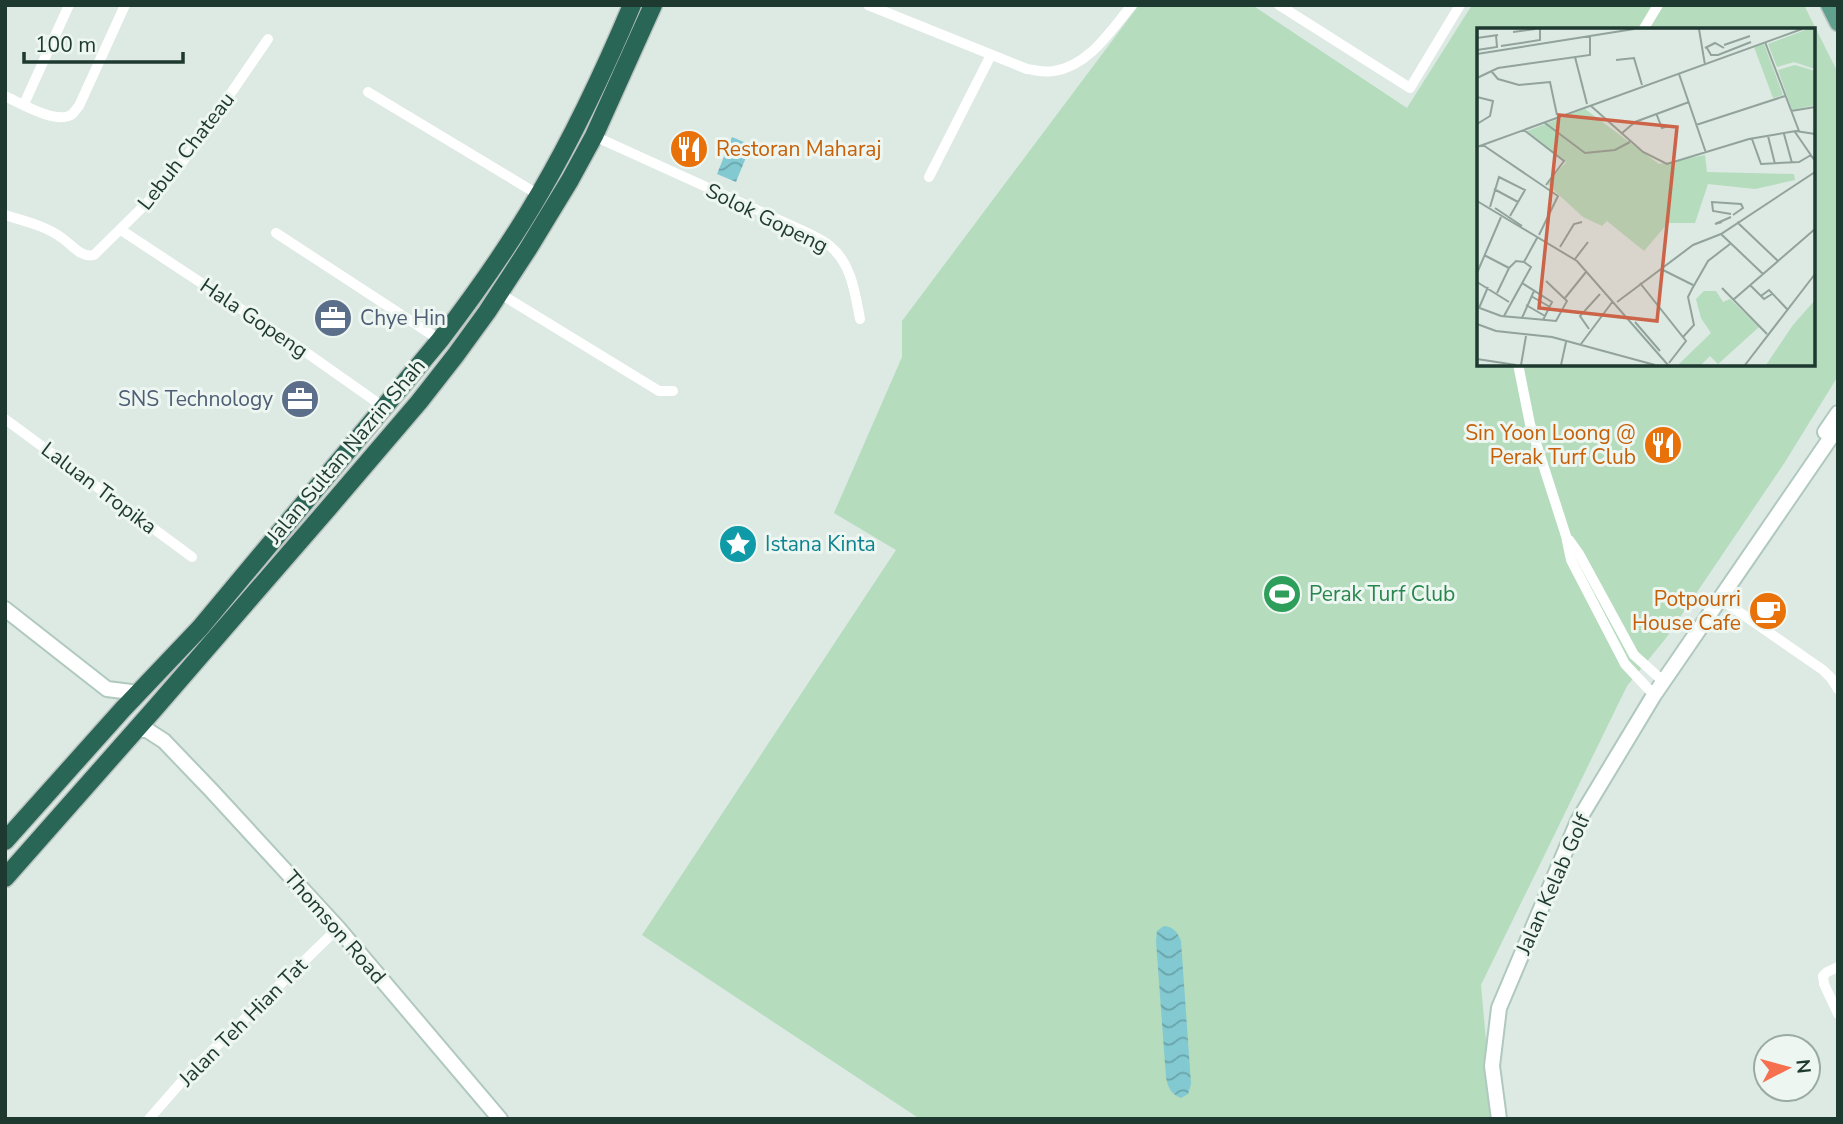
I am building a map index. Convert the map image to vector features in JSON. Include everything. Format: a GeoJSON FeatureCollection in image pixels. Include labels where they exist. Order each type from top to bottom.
{"type":"FeatureCollection","features":[{"type":"Feature","properties":{"kind":"highway","name":"Jalan Sultan Nazrin Shah"},"geometry":{"type":"LineString","coordinates":[[7,838],[200,628],[385,408],[478,291],[539,195],[608,61],[632,5]]}},
{"type":"Feature","properties":{"kind":"highway","name":"Jalan Sultan Nazrin Shah"},"geometry":{"type":"LineString","coordinates":[[5,878],[419,402],[455,356],[559,199],[594,136],[653,5]]}},
{"type":"Feature","properties":{"kind":"main road"},"geometry":{"type":"LineString","coordinates":[[1829,5],[1838,23]]}},
{"type":"Feature","properties":{"kind":"street"},"geometry":{"type":"LineString","coordinates":[[24,104],[69,5]]}},
{"type":"Feature","properties":{"kind":"street"},"geometry":{"type":"LineString","coordinates":[[5,96],[60,118],[71,115],[79,106],[125,5]]}},
{"type":"Feature","properties":{"kind":"street"},"geometry":{"type":"LineString","coordinates":[[868,5],[1027,69],[1053,72],[1078,64],[1101,42],[1132,5]]}},
{"type":"Feature","properties":{"kind":"street"},"geometry":{"type":"LineString","coordinates":[[1279,5],[1409,88],[1460,5]]}},
{"type":"Feature","properties":{"kind":"street"},"geometry":{"type":"LineString","coordinates":[[1644,28],[1658,5]]}},
{"type":"Feature","properties":{"kind":"street","name":"Lebuh Chateau"},"geometry":{"type":"LineString","coordinates":[[5,215],[60,236],[82,254],[89,257],[94,255],[163,187],[197,144],[268,39]]}},
{"type":"Feature","properties":{"kind":"street"},"geometry":{"type":"LineString","coordinates":[[929,177],[991,55]]}},
{"type":"Feature","properties":{"kind":"street"},"geometry":{"type":"LineString","coordinates":[[368,92],[539,195]]}},
{"type":"Feature","properties":{"kind":"street","name":"Solok Gopeng"},"geometry":{"type":"LineString","coordinates":[[594,136],[829,245],[840,256],[853,283],[860,319]]}},
{"type":"Feature","properties":{"kind":"street","name":"Hala Gopeng"},"geometry":{"type":"LineString","coordinates":[[121,230],[297,346],[385,408]]}},
{"type":"Feature","properties":{"kind":"street"},"geometry":{"type":"LineString","coordinates":[[276,233],[440,340]]}},
{"type":"Feature","properties":{"kind":"street"},"geometry":{"type":"LineString","coordinates":[[499,293],[659,391],[673,391]]}},
{"type":"Feature","properties":{"kind":"street"},"geometry":{"type":"LineString","coordinates":[[1518,366],[1530,424],[1566,536],[1571,560],[1625,664],[1654,695]]}},
{"type":"Feature","properties":{"kind":"street","name":"Jalan Kelab Golf"},"geometry":{"type":"LineString","coordinates":[[1719,598],[1721,590],[1838,413]]}},
{"type":"Feature","properties":{"kind":"street","name":"Laluan Tropika"},"geometry":{"type":"LineString","coordinates":[[5,418],[192,558]]}},
{"type":"Feature","properties":{"kind":"street","name":"Jalan Kelab Golf"},"geometry":{"type":"LineString","coordinates":[[1499,1119],[1492,1066],[1499,1008],[1578,821],[1654,695],[1838,426]]}},
{"type":"Feature","properties":{"kind":"street"},"geometry":{"type":"LineString","coordinates":[[1566,536],[1579,554],[1634,654],[1664,682]]}},
{"type":"Feature","properties":{"kind":"street"},"geometry":{"type":"LineString","coordinates":[[1719,598],[1823,670],[1838,689]]}},
{"type":"Feature","properties":{"kind":"street"},"geometry":{"type":"LineString","coordinates":[[5,609],[107,689],[113,705],[111,722]]}},
{"type":"Feature","properties":{"kind":"street"},"geometry":{"type":"LineString","coordinates":[[107,689],[139,692]]}},
{"type":"Feature","properties":{"kind":"street"},"geometry":{"type":"LineString","coordinates":[[156,707],[157,723],[164,741]]}},
{"type":"Feature","properties":{"kind":"street","name":"Thomson Road"},"geometry":{"type":"LineString","coordinates":[[136,730],[146,730],[164,741],[211,790],[338,928],[493,1116]]}},
{"type":"Feature","properties":{"kind":"street","name":"Jalan Teh Hian Tat"},"geometry":{"type":"LineString","coordinates":[[149,1119],[190,1072],[338,928]]}},
{"type":"Feature","properties":{"kind":"street"},"geometry":{"type":"LineString","coordinates":[[1838,967],[1823,976],[1838,1014]]}},
{"type":"Feature","properties":{"kind":"green space","name":"Perak Turf Club"},"geometry":{"type":"Polygon","coordinates":[[[1139,5],[1252,5],[1407,108],[1472,5],[1804,5],[1838,73],[1838,376],[1785,462],[1666,638],[1627,686],[1481,985],[1493,1119],[920,1119],[642,935],[896,550],[834,513],[902,357],[902,321],[1139,5]]]}},
{"type":"Feature","properties":{"kind":"water"},"geometry":{"type":"Polygon","coordinates":[[[732,137],[751,145],[736,182],[717,174],[732,137]]]}},
{"type":"Feature","properties":{"kind":"water"},"geometry":{"type":"Polygon","coordinates":[[[1164,926],[1175,930],[1181,941],[1191,1084],[1188,1094],[1181,1098],[1170,1090],[1166,1077],[1156,941],[1157,931],[1164,926]]]}},
{"type":"Feature","properties":{"kind":"place","name":"Restoran Maharaj"},"geometry":{"type":"Point","coordinates":[689,149]}},
{"type":"Feature","properties":{"kind":"place","name":"Chye Hin"},"geometry":{"type":"Point","coordinates":[333,318]}},
{"type":"Feature","properties":{"kind":"place","name":"SNS Technology"},"geometry":{"type":"Point","coordinates":[300,399]}},
{"type":"Feature","properties":{"kind":"place","name":"Sin Yoon Loong @ Perak Turf Club"},"geometry":{"type":"Point","coordinates":[1663,445]}},
{"type":"Feature","properties":{"kind":"place","name":"Istana Kinta"},"geometry":{"type":"Point","coordinates":[738,544]}},
{"type":"Feature","properties":{"kind":"place","name":"Perak Turf Club"},"geometry":{"type":"Point","coordinates":[1282,594]}},
{"type":"Feature","properties":{"kind":"place","name":"Potpourri House Cafe"},"geometry":{"type":"Point","coordinates":[1768,611]}}]}
